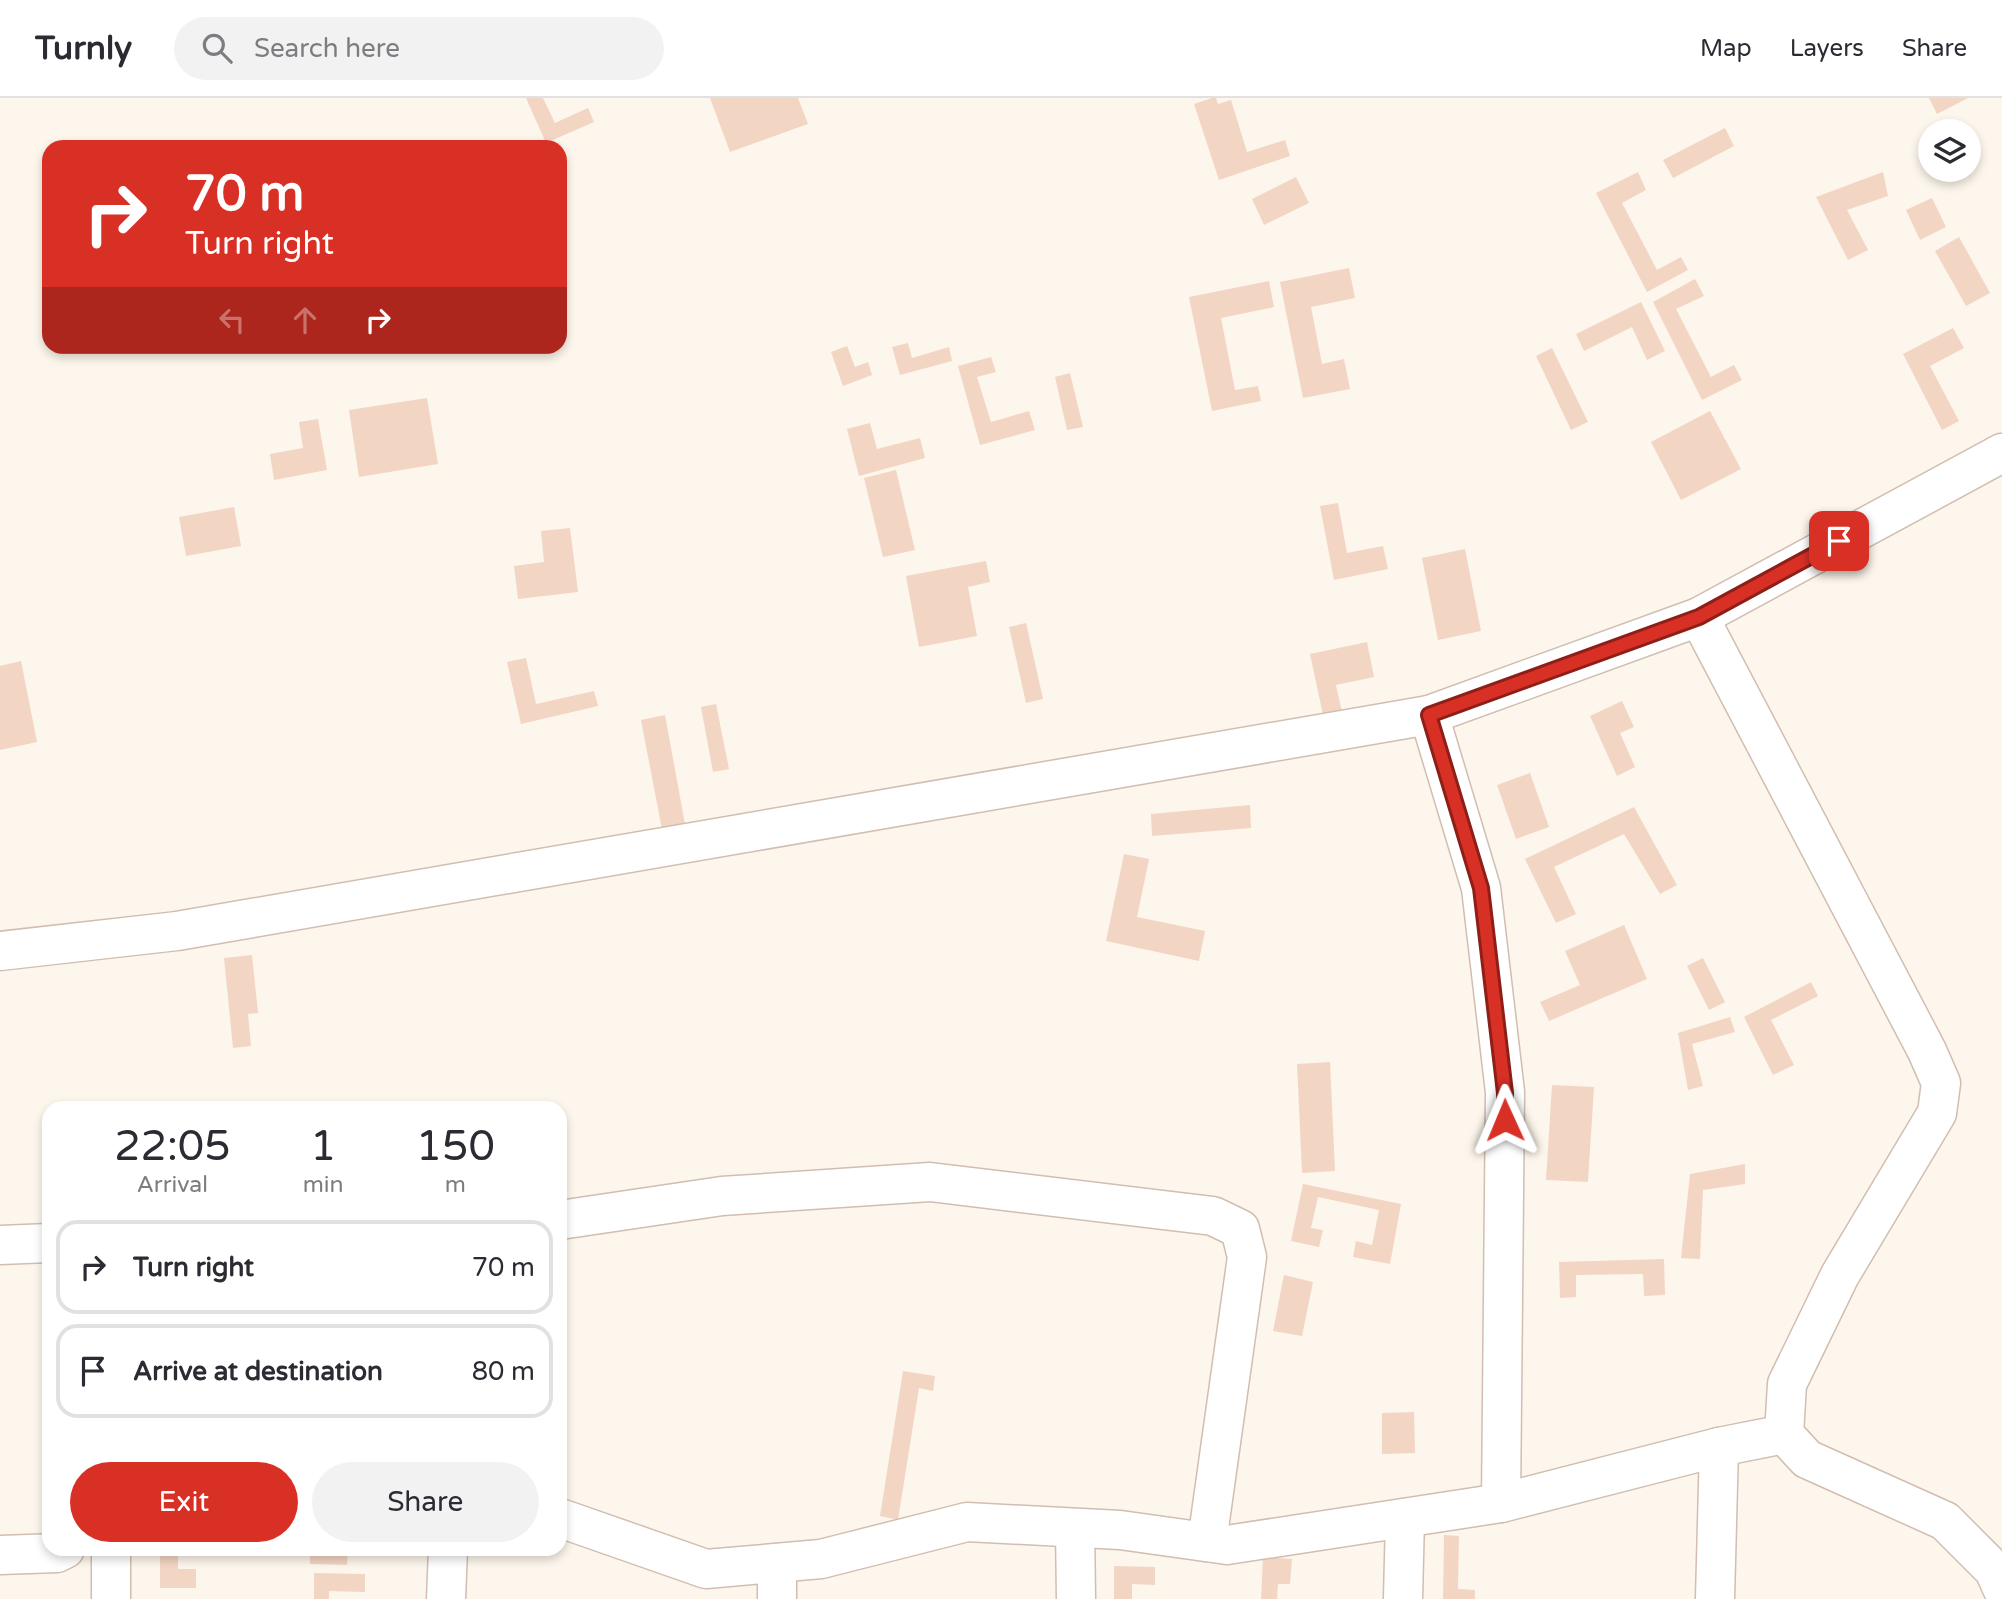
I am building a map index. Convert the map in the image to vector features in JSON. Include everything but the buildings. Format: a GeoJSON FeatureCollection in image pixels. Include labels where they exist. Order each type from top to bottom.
{"type":"FeatureCollection","features":[{"type":"Feature","properties":{"kind":"street"},"geometry":{"type":"LineString","coordinates":[[0,951],[177,931],[1429,715],[1699,617],[2002,453]]}},
{"type":"Feature","properties":{"kind":"street"},"geometry":{"type":"LineString","coordinates":[[1699,617],[1927,1051],[1941,1083],[1937,1113],[1840,1275],[1787,1384],[1784,1434],[1807,1459],[1945,1521],[1994,1570],[2002,1588]]}},
{"type":"Feature","properties":{"kind":"street"},"geometry":{"type":"LineString","coordinates":[[1429,715],[1481,888],[1505,1093],[1502,1503]]}},
{"type":"Feature","properties":{"kind":"street"},"geometry":{"type":"LineString","coordinates":[[567,1219],[722,1196],[930,1182],[1213,1216],[1240,1229],[1247,1257],[1207,1542]]}},
{"type":"Feature","properties":{"kind":"street"},"geometry":{"type":"LineString","coordinates":[[0,1245],[42,1243]]}},
{"type":"Feature","properties":{"kind":"street"},"geometry":{"type":"LineString","coordinates":[[567,1520],[706,1569],[777,1581],[821,1559],[967,1522],[1120,1530],[1227,1545],[1502,1503],[1719,1447],[1784,1434]]}},
{"type":"Feature","properties":{"kind":"street"},"geometry":{"type":"LineString","coordinates":[[1715,1599],[1719,1447]]}},
{"type":"Feature","properties":{"kind":"street"},"geometry":{"type":"LineString","coordinates":[[1403,1599],[1405,1518]]}},
{"type":"Feature","properties":{"kind":"street"},"geometry":{"type":"LineString","coordinates":[[1075,1528],[1076,1599]]}},
{"type":"Feature","properties":{"kind":"street"},"geometry":{"type":"LineString","coordinates":[[0,1555],[42,1554]]}},
{"type":"Feature","properties":{"kind":"street"},"geometry":{"type":"LineString","coordinates":[[111,1556],[111,1599]]}},
{"type":"Feature","properties":{"kind":"street"},"geometry":{"type":"LineString","coordinates":[[446,1599],[448,1556]]}},
{"type":"Feature","properties":{"kind":"route"},"geometry":{"type":"LineString","coordinates":[[1505,1120],[1505,1093],[1481,888],[1429,715],[1699,617],[1839,541]]}}]}
